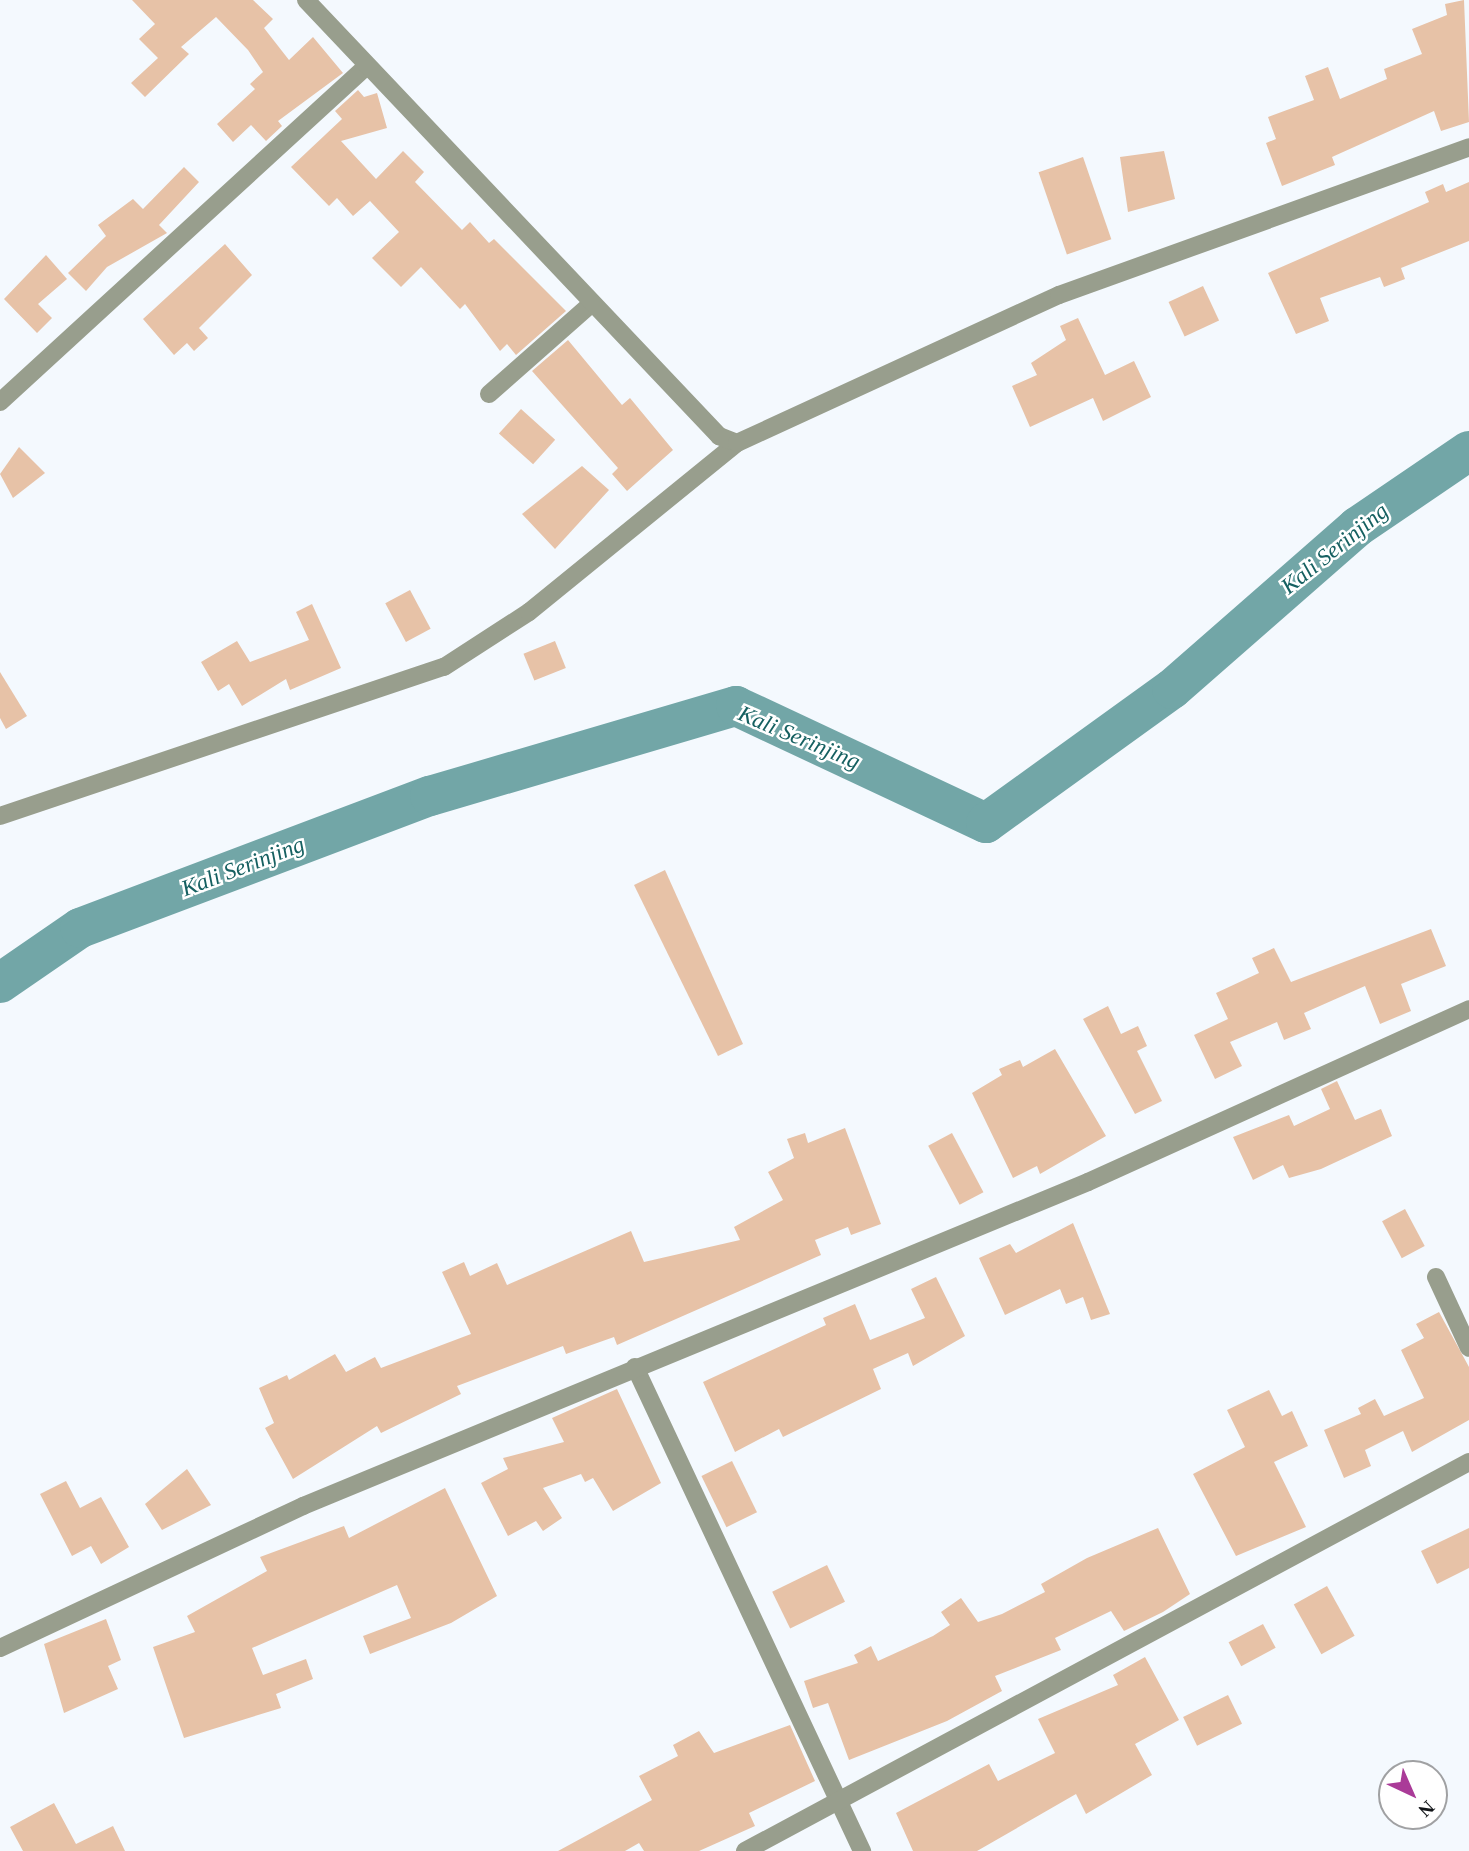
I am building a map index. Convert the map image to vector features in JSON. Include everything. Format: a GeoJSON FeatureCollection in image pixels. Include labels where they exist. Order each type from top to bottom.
{"type":"FeatureCollection","features":[{"type":"Feature","properties":{"kind":"street"},"geometry":{"type":"LineString","coordinates":[[306,0],[591,304],[719,436],[737,443]]}},
{"type":"Feature","properties":{"kind":"street"},"geometry":{"type":"LineString","coordinates":[[0,402],[367,66]]}},
{"type":"Feature","properties":{"kind":"street"},"geometry":{"type":"LineString","coordinates":[[0,816],[444,667],[529,612],[737,443],[1059,295],[1469,147]]}},
{"type":"Feature","properties":{"kind":"street"},"geometry":{"type":"LineString","coordinates":[[489,394],[591,304]]}},
{"type":"Feature","properties":{"kind":"street"},"geometry":{"type":"LineString","coordinates":[[0,1648],[303,1506],[1088,1182],[1469,1009]]}},
{"type":"Feature","properties":{"kind":"street"},"geometry":{"type":"LineString","coordinates":[[1436,1277],[1469,1348]]}},
{"type":"Feature","properties":{"kind":"street"},"geometry":{"type":"LineString","coordinates":[[635,1367],[862,1851]]}},
{"type":"Feature","properties":{"kind":"street"},"geometry":{"type":"LineString","coordinates":[[745,1851],[836,1799],[1469,1462]]}},
{"type":"Feature","properties":{"kind":"building"},"geometry":{"type":"Polygon","coordinates":[[[132,0],[253,0],[273,19],[264,28],[289,60],[313,37],[343,73],[278,121],[282,126],[266,141],[251,125],[233,142],[217,124],[255,89],[250,84],[263,72],[248,50],[216,17],[181,47],[189,54],[145,97],[131,83],[158,58],[139,39],[155,24],[132,0]]]}},
{"type":"Feature","properties":{"kind":"building"},"geometry":{"type":"Polygon","coordinates":[[[1464,0],[1469,122],[1441,131],[1434,111],[1332,157],[1335,165],[1282,186],[1266,143],[1276,139],[1268,117],[1314,100],[1305,76],[1328,67],[1340,99],[1387,79],[1384,69],[1422,54],[1412,29],[1447,15],[1445,4],[1464,0]]]}},
{"type":"Feature","properties":{"kind":"building"},"geometry":{"type":"Polygon","coordinates":[[[358,90],[364,97],[377,93],[387,128],[341,141],[376,179],[403,151],[424,172],[415,182],[462,230],[470,222],[489,243],[494,239],[566,311],[516,355],[507,344],[500,351],[465,304],[460,309],[421,267],[401,287],[372,258],[399,232],[370,201],[353,216],[337,198],[329,206],[291,167],[342,119],[335,111],[358,90]]]}},
{"type":"Feature","properties":{"kind":"building"},"geometry":{"type":"Polygon","coordinates":[[[1164,151],[1175,199],[1128,212],[1120,157],[1164,151]]]}},
{"type":"Feature","properties":{"kind":"building"},"geometry":{"type":"Polygon","coordinates":[[[1083,157],[1111,239],[1067,255],[1039,172],[1083,157]]]}},
{"type":"Feature","properties":{"kind":"building"},"geometry":{"type":"Polygon","coordinates":[[[184,167],[199,182],[159,225],[167,233],[107,267],[86,291],[68,273],[106,236],[98,225],[133,199],[143,209],[184,167]]]}},
{"type":"Feature","properties":{"kind":"building"},"geometry":{"type":"Polygon","coordinates":[[[1469,182],[1469,241],[1401,268],[1405,279],[1384,287],[1380,277],[1320,298],[1329,321],[1296,334],[1268,273],[1429,202],[1425,192],[1443,184],[1446,192],[1469,182]]]}},
{"type":"Feature","properties":{"kind":"building"},"geometry":{"type":"Polygon","coordinates":[[[225,244],[252,275],[199,328],[208,338],[194,351],[187,343],[174,355],[143,319],[225,244]]]}},
{"type":"Feature","properties":{"kind":"building"},"geometry":{"type":"Polygon","coordinates":[[[46,255],[67,279],[38,304],[52,318],[37,333],[4,299],[46,255]]]}},
{"type":"Feature","properties":{"kind":"building"},"geometry":{"type":"Polygon","coordinates":[[[1203,286],[1219,320],[1185,336],[1169,302],[1203,286]]]}},
{"type":"Feature","properties":{"kind":"building"},"geometry":{"type":"Polygon","coordinates":[[[1078,318],[1105,375],[1134,361],[1151,397],[1103,421],[1093,398],[1030,427],[1012,386],[1037,375],[1031,363],[1066,340],[1060,326],[1078,318]]]}},
{"type":"Feature","properties":{"kind":"building"},"geometry":{"type":"Polygon","coordinates":[[[568,340],[622,405],[630,398],[673,450],[627,491],[612,474],[618,468],[532,371],[568,340]]]}},
{"type":"Feature","properties":{"kind":"building"},"geometry":{"type":"Polygon","coordinates":[[[521,409],[555,440],[533,464],[499,434],[521,409]]]}},
{"type":"Feature","properties":{"kind":"building"},"geometry":{"type":"Polygon","coordinates":[[[19,447],[45,473],[13,498],[0,474],[19,447]]]}},
{"type":"Feature","properties":{"kind":"building"},"geometry":{"type":"Polygon","coordinates":[[[582,466],[609,490],[555,549],[522,514],[582,466]]]}},
{"type":"Feature","properties":{"kind":"building"},"geometry":{"type":"Polygon","coordinates":[[[410,590],[431,629],[406,642],[385,603],[410,590]]]}},
{"type":"Feature","properties":{"kind":"building"},"geometry":{"type":"Polygon","coordinates":[[[312,604],[341,668],[290,690],[286,679],[242,706],[229,684],[218,691],[201,662],[237,641],[250,662],[309,640],[296,612],[312,604]]]}},
{"type":"Feature","properties":{"kind":"building"},"geometry":{"type":"Polygon","coordinates":[[[555,641],[566,668],[534,681],[523,654],[555,641]]]}},
{"type":"Feature","properties":{"kind":"building"},"geometry":{"type":"Polygon","coordinates":[[[0,672],[27,716],[6,729],[0,718],[0,672]]]}},
{"type":"Feature","properties":{"kind":"building"},"geometry":{"type":"Polygon","coordinates":[[[665,870],[743,1044],[718,1056],[634,885],[665,870]]]}},
{"type":"Feature","properties":{"kind":"building"},"geometry":{"type":"Polygon","coordinates":[[[1431,929],[1446,966],[1401,984],[1411,1011],[1380,1024],[1365,986],[1304,1013],[1311,1029],[1284,1040],[1277,1022],[1230,1042],[1242,1066],[1215,1079],[1194,1035],[1228,1019],[1216,993],[1259,973],[1252,958],[1274,948],[1291,982],[1431,929]]]}},
{"type":"Feature","properties":{"kind":"building"},"geometry":{"type":"Polygon","coordinates":[[[1108,1006],[1121,1034],[1138,1026],[1147,1046],[1137,1051],[1162,1101],[1135,1114],[1083,1019],[1108,1006]]]}},
{"type":"Feature","properties":{"kind":"building"},"geometry":{"type":"Polygon","coordinates":[[[1055,1049],[1106,1136],[1040,1174],[1037,1166],[1013,1178],[972,1093],[1002,1075],[999,1069],[1020,1060],[1023,1067],[1055,1049]]]}},
{"type":"Feature","properties":{"kind":"building"},"geometry":{"type":"Polygon","coordinates":[[[1337,1081],[1355,1120],[1381,1109],[1392,1136],[1321,1169],[1289,1178],[1283,1165],[1253,1180],[1233,1137],[1289,1115],[1294,1126],[1330,1109],[1321,1089],[1337,1081]]]}},
{"type":"Feature","properties":{"kind":"building"},"geometry":{"type":"Polygon","coordinates":[[[845,1128],[881,1224],[851,1235],[848,1227],[815,1240],[821,1255],[617,1345],[614,1337],[566,1354],[563,1346],[457,1386],[461,1394],[381,1433],[377,1426],[293,1479],[265,1428],[274,1423],[259,1388],[287,1375],[289,1380],[335,1354],[346,1372],[375,1357],[381,1368],[471,1334],[442,1272],[464,1262],[470,1276],[497,1263],[507,1285],[631,1231],[644,1262],[740,1240],[734,1227],[783,1200],[768,1172],[794,1158],[787,1139],[805,1133],[808,1143],[845,1128]]]}},
{"type":"Feature","properties":{"kind":"building"},"geometry":{"type":"Polygon","coordinates":[[[952,1133],[983,1192],[960,1205],[928,1146],[952,1133]]]}},
{"type":"Feature","properties":{"kind":"building"},"geometry":{"type":"Polygon","coordinates":[[[1405,1209],[1425,1246],[1402,1258],[1382,1221],[1405,1209]]]}},
{"type":"Feature","properties":{"kind":"building"},"geometry":{"type":"Polygon","coordinates":[[[1073,1223],[1110,1314],[1091,1320],[1083,1297],[1066,1304],[1060,1289],[1005,1315],[979,1258],[1010,1244],[1016,1253],[1073,1223]]]}},
{"type":"Feature","properties":{"kind":"building"},"geometry":{"type":"Polygon","coordinates":[[[936,1277],[965,1336],[913,1366],[908,1353],[873,1369],[881,1389],[783,1437],[779,1429],[735,1452],[703,1382],[826,1325],[823,1318],[855,1304],[870,1340],[925,1318],[911,1289],[936,1277]]]}},
{"type":"Feature","properties":{"kind":"building"},"geometry":{"type":"Polygon","coordinates":[[[1439,1312],[1469,1367],[1469,1420],[1412,1452],[1403,1431],[1365,1450],[1371,1466],[1344,1478],[1324,1430],[1361,1414],[1358,1408],[1375,1399],[1384,1416],[1424,1398],[1401,1350],[1424,1338],[1416,1324],[1439,1312]]]}},
{"type":"Feature","properties":{"kind":"building"},"geometry":{"type":"Polygon","coordinates":[[[617,1389],[661,1483],[613,1511],[593,1478],[585,1482],[581,1474],[543,1488],[562,1518],[543,1531],[536,1521],[508,1536],[481,1483],[508,1469],[503,1458],[564,1442],[552,1418],[617,1389]]]}},
{"type":"Feature","properties":{"kind":"building"},"geometry":{"type":"Polygon","coordinates":[[[1269,1390],[1282,1416],[1292,1411],[1308,1446],[1274,1462],[1306,1527],[1236,1556],[1193,1474],[1245,1447],[1227,1410],[1269,1390]]]}},
{"type":"Feature","properties":{"kind":"building"},"geometry":{"type":"Polygon","coordinates":[[[732,1461],[757,1512],[726,1527],[701,1476],[732,1461]]]}},
{"type":"Feature","properties":{"kind":"building"},"geometry":{"type":"Polygon","coordinates":[[[187,1469],[211,1505],[162,1530],[145,1504],[187,1469]]]}},
{"type":"Feature","properties":{"kind":"building"},"geometry":{"type":"Polygon","coordinates":[[[66,1481],[80,1508],[101,1497],[129,1547],[101,1564],[91,1546],[72,1556],[40,1494],[66,1481]]]}},
{"type":"Feature","properties":{"kind":"building"},"geometry":{"type":"Polygon","coordinates":[[[445,1488],[497,1596],[451,1623],[370,1654],[363,1636],[411,1618],[397,1585],[252,1648],[263,1675],[306,1659],[313,1679],[276,1694],[281,1708],[184,1738],[153,1647],[195,1632],[187,1616],[267,1571],[260,1557],[344,1526],[349,1538],[445,1488]]]}},
{"type":"Feature","properties":{"kind":"building"},"geometry":{"type":"Polygon","coordinates":[[[1158,1528],[1190,1594],[1163,1612],[1124,1631],[1111,1611],[1055,1638],[1061,1650],[995,1676],[1002,1691],[947,1721],[849,1760],[828,1703],[813,1708],[804,1681],[858,1663],[854,1655],[871,1646],[878,1661],[933,1636],[950,1625],[941,1612],[961,1598],[978,1622],[1002,1614],[1045,1592],[1041,1584],[1087,1558],[1158,1528]]]}},
{"type":"Feature","properties":{"kind":"building"},"geometry":{"type":"Polygon","coordinates":[[[1469,1528],[1469,1568],[1437,1584],[1421,1551],[1469,1528]]]}},
{"type":"Feature","properties":{"kind":"building"},"geometry":{"type":"Polygon","coordinates":[[[827,1565],[845,1602],[790,1629],[772,1592],[827,1565]]]}},
{"type":"Feature","properties":{"kind":"building"},"geometry":{"type":"Polygon","coordinates":[[[1327,1586],[1355,1636],[1321,1654],[1294,1604],[1327,1586]]]}},
{"type":"Feature","properties":{"kind":"building"},"geometry":{"type":"Polygon","coordinates":[[[106,1619],[121,1660],[108,1666],[118,1689],[64,1713],[44,1644],[106,1619]]]}},
{"type":"Feature","properties":{"kind":"building"},"geometry":{"type":"Polygon","coordinates":[[[1263,1624],[1276,1648],[1241,1666],[1229,1642],[1263,1624]]]}},
{"type":"Feature","properties":{"kind":"building"},"geometry":{"type":"Polygon","coordinates":[[[1145,1657],[1179,1720],[1135,1744],[1152,1775],[1086,1814],[1076,1794],[977,1851],[913,1851],[896,1813],[989,1764],[998,1781],[1055,1753],[1038,1719],[1118,1685],[1113,1675],[1145,1657]]]}},
{"type":"Feature","properties":{"kind":"building"},"geometry":{"type":"Polygon","coordinates":[[[1228,1695],[1242,1724],[1197,1746],[1183,1717],[1228,1695]]]}},
{"type":"Feature","properties":{"kind":"building"},"geometry":{"type":"Polygon","coordinates":[[[790,1725],[815,1781],[749,1813],[755,1826],[699,1851],[644,1851],[639,1843],[625,1851],[558,1851],[652,1800],[639,1776],[678,1756],[673,1745],[699,1731],[714,1753],[790,1725]]]}},
{"type":"Feature","properties":{"kind":"building"},"geometry":{"type":"Polygon","coordinates":[[[54,1803],[76,1844],[113,1826],[125,1851],[23,1851],[10,1827],[54,1803]]]}},
{"type":"Feature","properties":{"kind":"waterway","name":"Kali Serinjing"},"geometry":{"type":"LineString","coordinates":[[0,983],[80,928],[430,796],[736,706],[986,823],[1172,689],[1357,527],[1469,451]]}}]}
